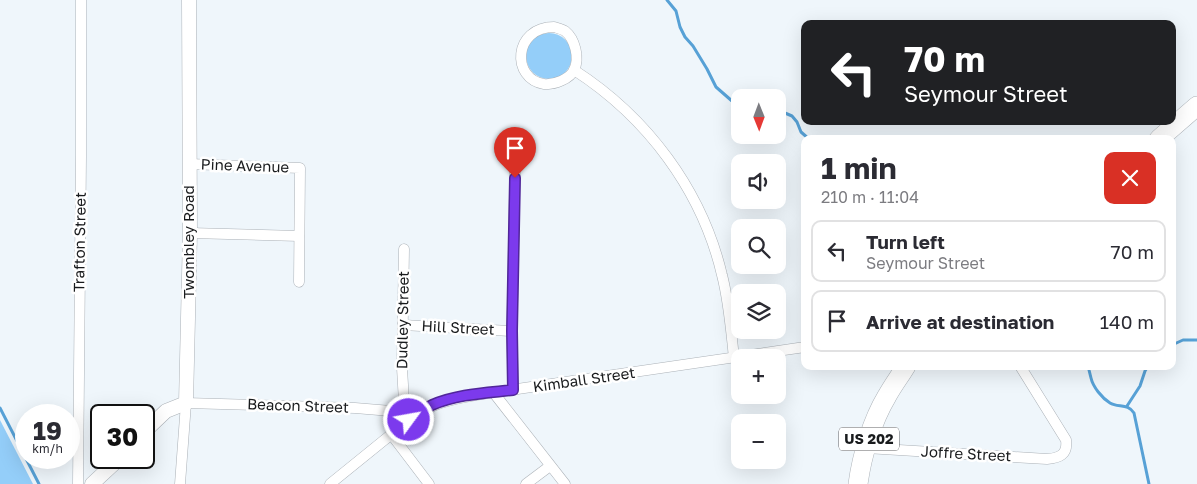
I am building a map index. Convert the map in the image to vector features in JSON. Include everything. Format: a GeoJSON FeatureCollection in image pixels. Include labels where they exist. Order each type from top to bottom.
{"type":"FeatureCollection","features":[{"type":"Feature","properties":{"kind":"highway"},"geometry":{"type":"LineString","coordinates":[[1176,124],[1197,106]]}},
{"type":"Feature","properties":{"kind":"highway"},"geometry":{"type":"LineString","coordinates":[[1164,135],[1175,125]]}},
{"type":"Feature","properties":{"kind":"highway","name":"US 202"},"geometry":{"type":"LineString","coordinates":[[858,484],[866,448],[886,396],[903,370]]}},
{"type":"Feature","properties":{"kind":"street","name":"Trafton Street"},"geometry":{"type":"LineString","coordinates":[[78,484],[81,0]]}},
{"type":"Feature","properties":{"kind":"street","name":"Twombley Road"},"geometry":{"type":"LineString","coordinates":[[180,484],[186,403],[190,233],[189,0]]}},
{"type":"Feature","properties":{"kind":"street"},"geometry":{"type":"LineString","coordinates":[[554,27],[564,31],[572,40],[576,49],[574,70],[567,77],[557,82],[546,84],[535,80],[524,68],[521,57],[522,46],[532,33],[543,28],[554,27]]}},
{"type":"Feature","properties":{"kind":"street"},"geometry":{"type":"LineString","coordinates":[[574,70],[590,80],[617,102],[649,134],[672,163],[693,198],[710,235],[722,274],[733,349]]}},
{"type":"Feature","properties":{"kind":"street","name":"Pine Avenue"},"geometry":{"type":"LineString","coordinates":[[189,164],[300,168],[298,236]]}},
{"type":"Feature","properties":{"kind":"street"},"geometry":{"type":"LineString","coordinates":[[513,390],[512,331],[515,171]]}},
{"type":"Feature","properties":{"kind":"street"},"geometry":{"type":"LineString","coordinates":[[190,233],[298,236],[298,282]]}},
{"type":"Feature","properties":{"kind":"street","name":"Dudley Street"},"geometry":{"type":"LineString","coordinates":[[404,249],[402,368],[404,402],[409,420]]}},
{"type":"Feature","properties":{"kind":"street","name":"Hill Street"},"geometry":{"type":"LineString","coordinates":[[404,325],[512,331]]}},
{"type":"Feature","properties":{"kind":"street","name":"Kimball Street"},"geometry":{"type":"LineString","coordinates":[[786,350],[801,348]]}},
{"type":"Feature","properties":{"kind":"street","name":"Kimball Street"},"geometry":{"type":"LineString","coordinates":[[330,484],[422,410],[441,402],[493,392],[731,358]]}},
{"type":"Feature","properties":{"kind":"street","name":"Joffre Street"},"geometry":{"type":"LineString","coordinates":[[866,448],[1047,459],[1061,456],[1066,448],[1066,440],[1022,370]]}},
{"type":"Feature","properties":{"kind":"street"},"geometry":{"type":"LineString","coordinates":[[493,392],[565,484]]}},
{"type":"Feature","properties":{"kind":"street"},"geometry":{"type":"LineString","coordinates":[[155,421],[166,411],[186,403]]}},
{"type":"Feature","properties":{"kind":"street","name":"Beacon Street"},"geometry":{"type":"LineString","coordinates":[[186,403],[361,409],[400,414],[409,420]]}},
{"type":"Feature","properties":{"kind":"street"},"geometry":{"type":"LineString","coordinates":[[390,434],[429,484]]}},
{"type":"Feature","properties":{"kind":"street"},"geometry":{"type":"LineString","coordinates":[[526,484],[550,466]]}},
{"type":"Feature","properties":{"kind":"street"},"geometry":{"type":"LineString","coordinates":[[92,484],[108,469]]}},
{"type":"Feature","properties":{"kind":"shaded area"},"geometry":{"type":"Polygon","coordinates":[[[549,33],[562,37],[568,43],[572,56],[568,69],[562,75],[549,79],[536,75],[530,69],[526,56],[530,43],[536,37],[549,33]]]}},
{"type":"Feature","properties":{"kind":"shaded area"},"geometry":{"type":"Polygon","coordinates":[[[0,420],[15,449],[15,469],[25,469],[33,484],[0,484],[0,420]]]}},
{"type":"Feature","properties":{"kind":"waterway"},"geometry":{"type":"LineString","coordinates":[[667,0],[676,11],[685,37],[693,46],[716,87],[731,100]]}},
{"type":"Feature","properties":{"kind":"waterway"},"geometry":{"type":"LineString","coordinates":[[786,113],[792,116],[804,135]]}},
{"type":"Feature","properties":{"kind":"waterway"},"geometry":{"type":"LineString","coordinates":[[1176,343],[1183,340],[1197,340]]}},
{"type":"Feature","properties":{"kind":"waterway"},"geometry":{"type":"LineString","coordinates":[[1089,370],[1092,381],[1101,395],[1110,403],[1129,408],[1134,413],[1149,484]]}},
{"type":"Feature","properties":{"kind":"waterway"},"geometry":{"type":"LineString","coordinates":[[1127,406],[1140,386],[1146,370]]}},
{"type":"Feature","properties":{"kind":"waterway"},"geometry":{"type":"LineString","coordinates":[[0,408],[39,484]]}},
{"type":"Feature","properties":{"kind":"route"},"geometry":{"type":"LineString","coordinates":[[409,420],[422,410],[441,402],[513,390],[512,331],[515,178]]}}]}
